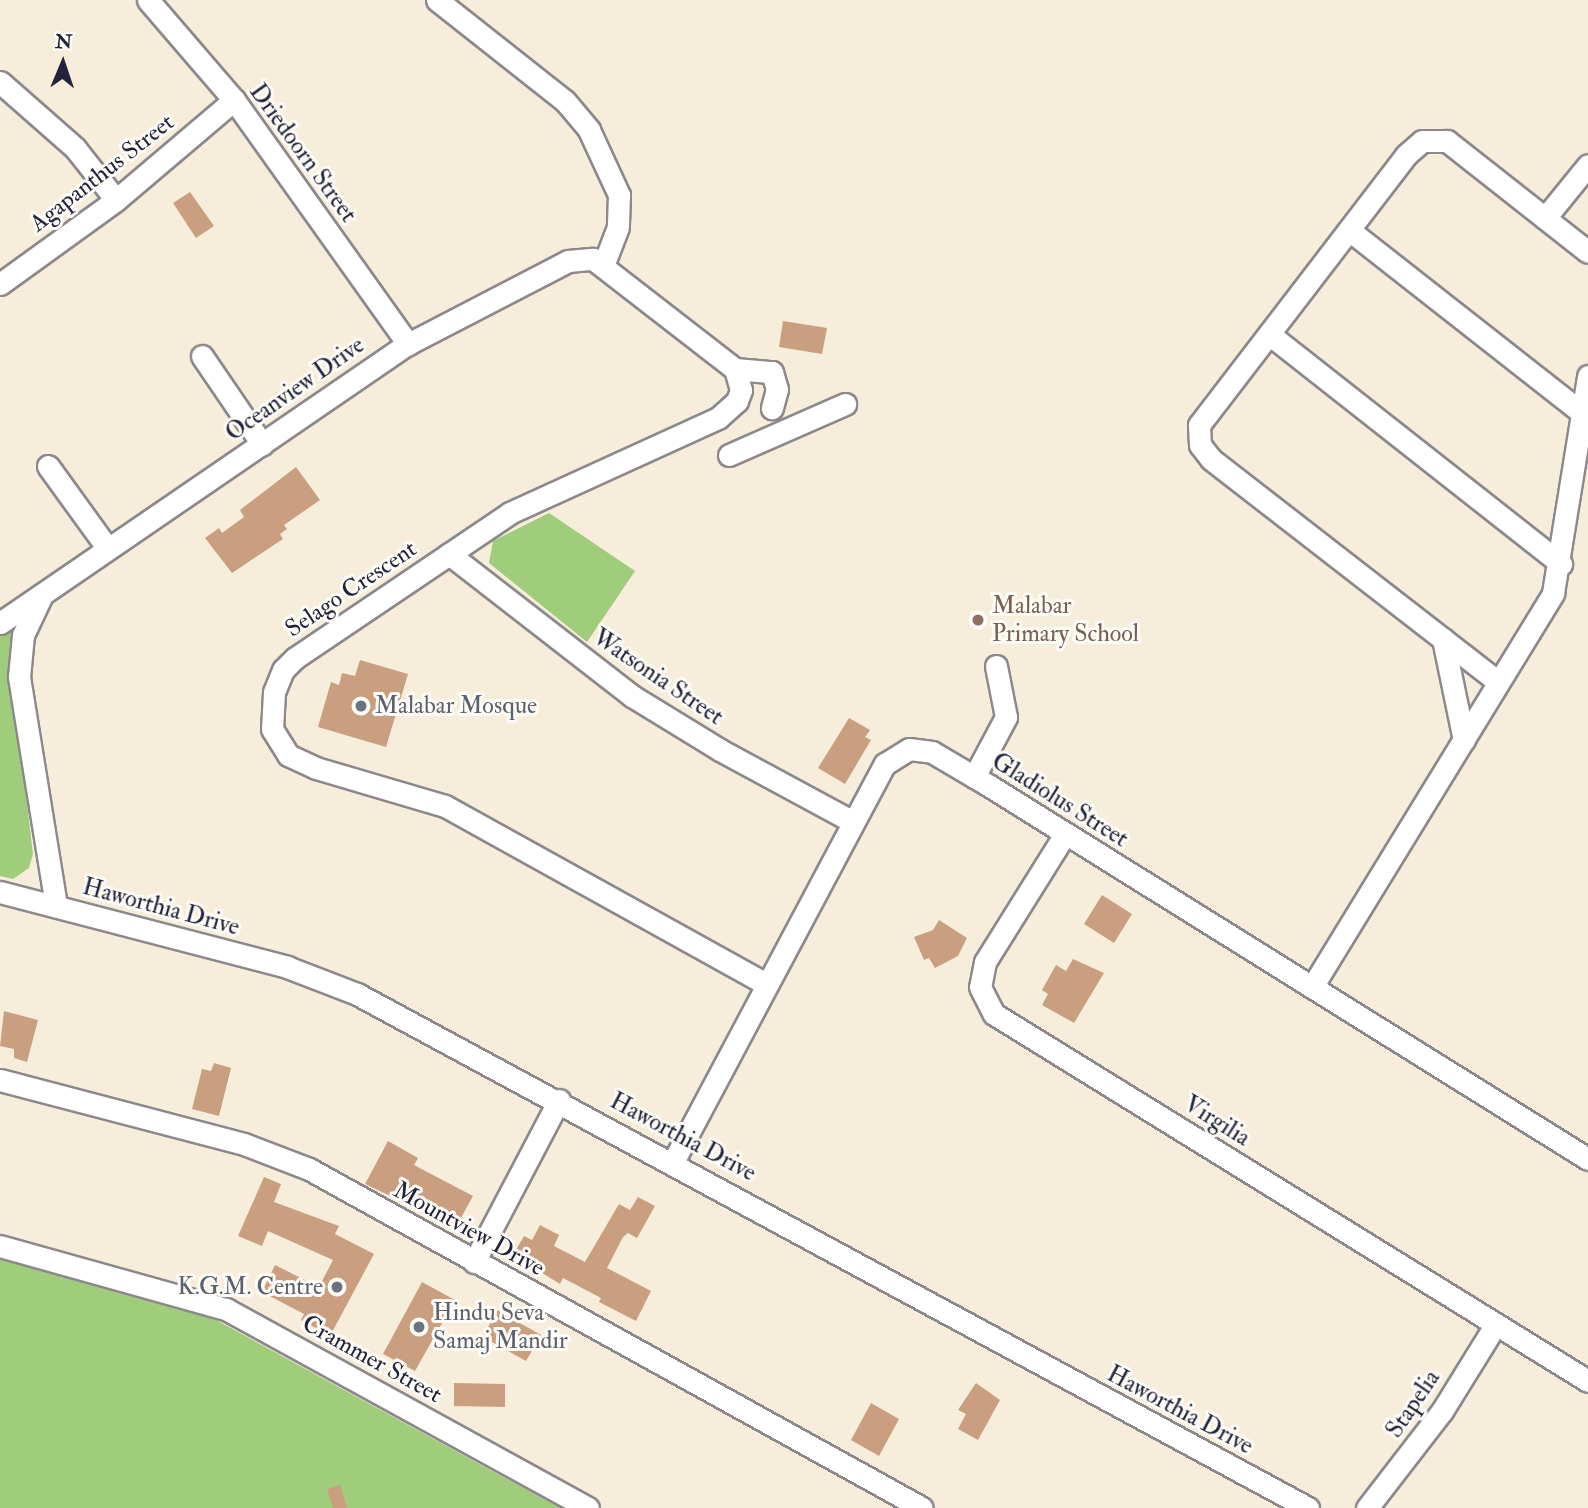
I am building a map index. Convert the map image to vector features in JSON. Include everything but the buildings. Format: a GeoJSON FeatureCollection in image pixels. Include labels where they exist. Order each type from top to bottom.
{"type":"FeatureCollection","features":[{"type":"Feature","properties":{"kind":"street","name":"Driedoorn Street"},"geometry":{"type":"LineString","coordinates":[[148,0],[234,100],[408,344]]}},
{"type":"Feature","properties":{"kind":"street"},"geometry":{"type":"LineString","coordinates":[[437,0],[565,102],[589,130],[619,195],[618,227],[599,262],[735,369],[772,372],[777,389],[772,408],[782,432]]}},
{"type":"Feature","properties":{"kind":"street"},"geometry":{"type":"LineString","coordinates":[[0,82],[75,148],[116,201]]}},
{"type":"Feature","properties":{"kind":"street","name":"Agapanthus Street"},"geometry":{"type":"LineString","coordinates":[[0,284],[116,201],[234,100]]}},
{"type":"Feature","properties":{"kind":"street"},"geometry":{"type":"LineString","coordinates":[[1497,681],[1211,459],[1200,445],[1201,419],[1406,155],[1422,141],[1447,141],[1588,253]]}},
{"type":"Feature","properties":{"kind":"street"},"geometry":{"type":"LineString","coordinates":[[1545,218],[1588,165]]}},
{"type":"Feature","properties":{"kind":"street"},"geometry":{"type":"LineString","coordinates":[[1349,230],[1582,413]]}},
{"type":"Feature","properties":{"kind":"street","name":"Oceanview Drive"},"geometry":{"type":"LineString","coordinates":[[0,623],[408,344],[568,261],[599,262]]}},
{"type":"Feature","properties":{"kind":"street"},"geometry":{"type":"LineString","coordinates":[[1269,334],[1561,564]]}},
{"type":"Feature","properties":{"kind":"street"},"geometry":{"type":"LineString","coordinates":[[202,356],[262,444]]}},
{"type":"Feature","properties":{"kind":"street"},"geometry":{"type":"LineString","coordinates":[[735,369],[739,396],[772,408]]}},
{"type":"Feature","properties":{"kind":"street"},"geometry":{"type":"LineString","coordinates":[[1312,987],[1464,740],[1497,681],[1540,618],[1561,564],[1588,381]]}},
{"type":"Feature","properties":{"kind":"street","name":"Selago Crescent"},"geometry":{"type":"LineString","coordinates":[[739,396],[718,418],[510,513],[283,670],[274,692],[272,729],[288,755],[316,768],[445,806],[766,984]]}},
{"type":"Feature","properties":{"kind":"street"},"geometry":{"type":"LineString","coordinates":[[729,455],[845,404]]}},
{"type":"Feature","properties":{"kind":"street"},"geometry":{"type":"LineString","coordinates":[[48,466],[108,549]]}},
{"type":"Feature","properties":{"kind":"street","name":"Watsonia Street"},"geometry":{"type":"LineString","coordinates":[[449,554],[632,696],[720,750],[853,822]]}},
{"type":"Feature","properties":{"kind":"street","name":"Oceanview Drive"},"geometry":{"type":"LineString","coordinates":[[42,595],[23,635],[19,677],[56,906]]}},
{"type":"Feature","properties":{"kind":"street"},"geometry":{"type":"LineString","coordinates":[[1443,639],[1464,740]]}},
{"type":"Feature","properties":{"kind":"street"},"geometry":{"type":"LineString","coordinates":[[974,777],[1005,725],[996,666]]}},
{"type":"Feature","properties":{"kind":"street","name":"Gladiolus Street"},"geometry":{"type":"LineString","coordinates":[[673,1162],[885,764],[909,749],[932,752],[974,777],[1588,1159]]}},
{"type":"Feature","properties":{"kind":"street","name":"Virgilia"},"geometry":{"type":"LineString","coordinates":[[1065,834],[985,962],[981,987],[994,1014],[1588,1381]]}},
{"type":"Feature","properties":{"kind":"street","name":"Haworthia Drive"},"geometry":{"type":"LineString","coordinates":[[0,892],[322,979],[559,1100],[1308,1508]]}},
{"type":"Feature","properties":{"kind":"street","name":"Mountview Drive"},"geometry":{"type":"LineString","coordinates":[[0,1080],[244,1144],[309,1169],[922,1508]]}},
{"type":"Feature","properties":{"kind":"street"},"geometry":{"type":"LineString","coordinates":[[474,1262],[559,1100]]}},
{"type":"Feature","properties":{"kind":"street","name":"Crammer Street"},"geometry":{"type":"LineString","coordinates":[[0,1246],[226,1309],[588,1508]]}},
{"type":"Feature","properties":{"kind":"street","name":"Stapelia"},"geometry":{"type":"LineString","coordinates":[[1367,1508],[1442,1411],[1496,1324]]}},
{"type":"Feature","properties":{"kind":"green space"},"geometry":{"type":"Polygon","coordinates":[[[549,513],[635,571],[587,642],[489,563],[493,541],[549,513]]]}},
{"type":"Feature","properties":{"kind":"green space"},"geometry":{"type":"Polygon","coordinates":[[[23,613],[9,649],[33,854],[29,868],[13,879],[0,876],[0,630],[23,613]]]}},
{"type":"Feature","properties":{"kind":"green space"},"geometry":{"type":"Polygon","coordinates":[[[0,1259],[207,1315],[560,1508],[0,1508],[0,1259]]]}},
{"type":"Feature","properties":{"kind":"place","name":"Malabar Primary School"},"geometry":{"type":"Point","coordinates":[978,620]}},
{"type":"Feature","properties":{"kind":"place","name":"Malabar Mosque"},"geometry":{"type":"Point","coordinates":[361,706]}},
{"type":"Feature","properties":{"kind":"place","name":"K.G.M. Centre"},"geometry":{"type":"Point","coordinates":[337,1287]}},
{"type":"Feature","properties":{"kind":"place","name":"Hindu Seva Samaj Mandir"},"geometry":{"type":"Point","coordinates":[419,1327]}}]}
